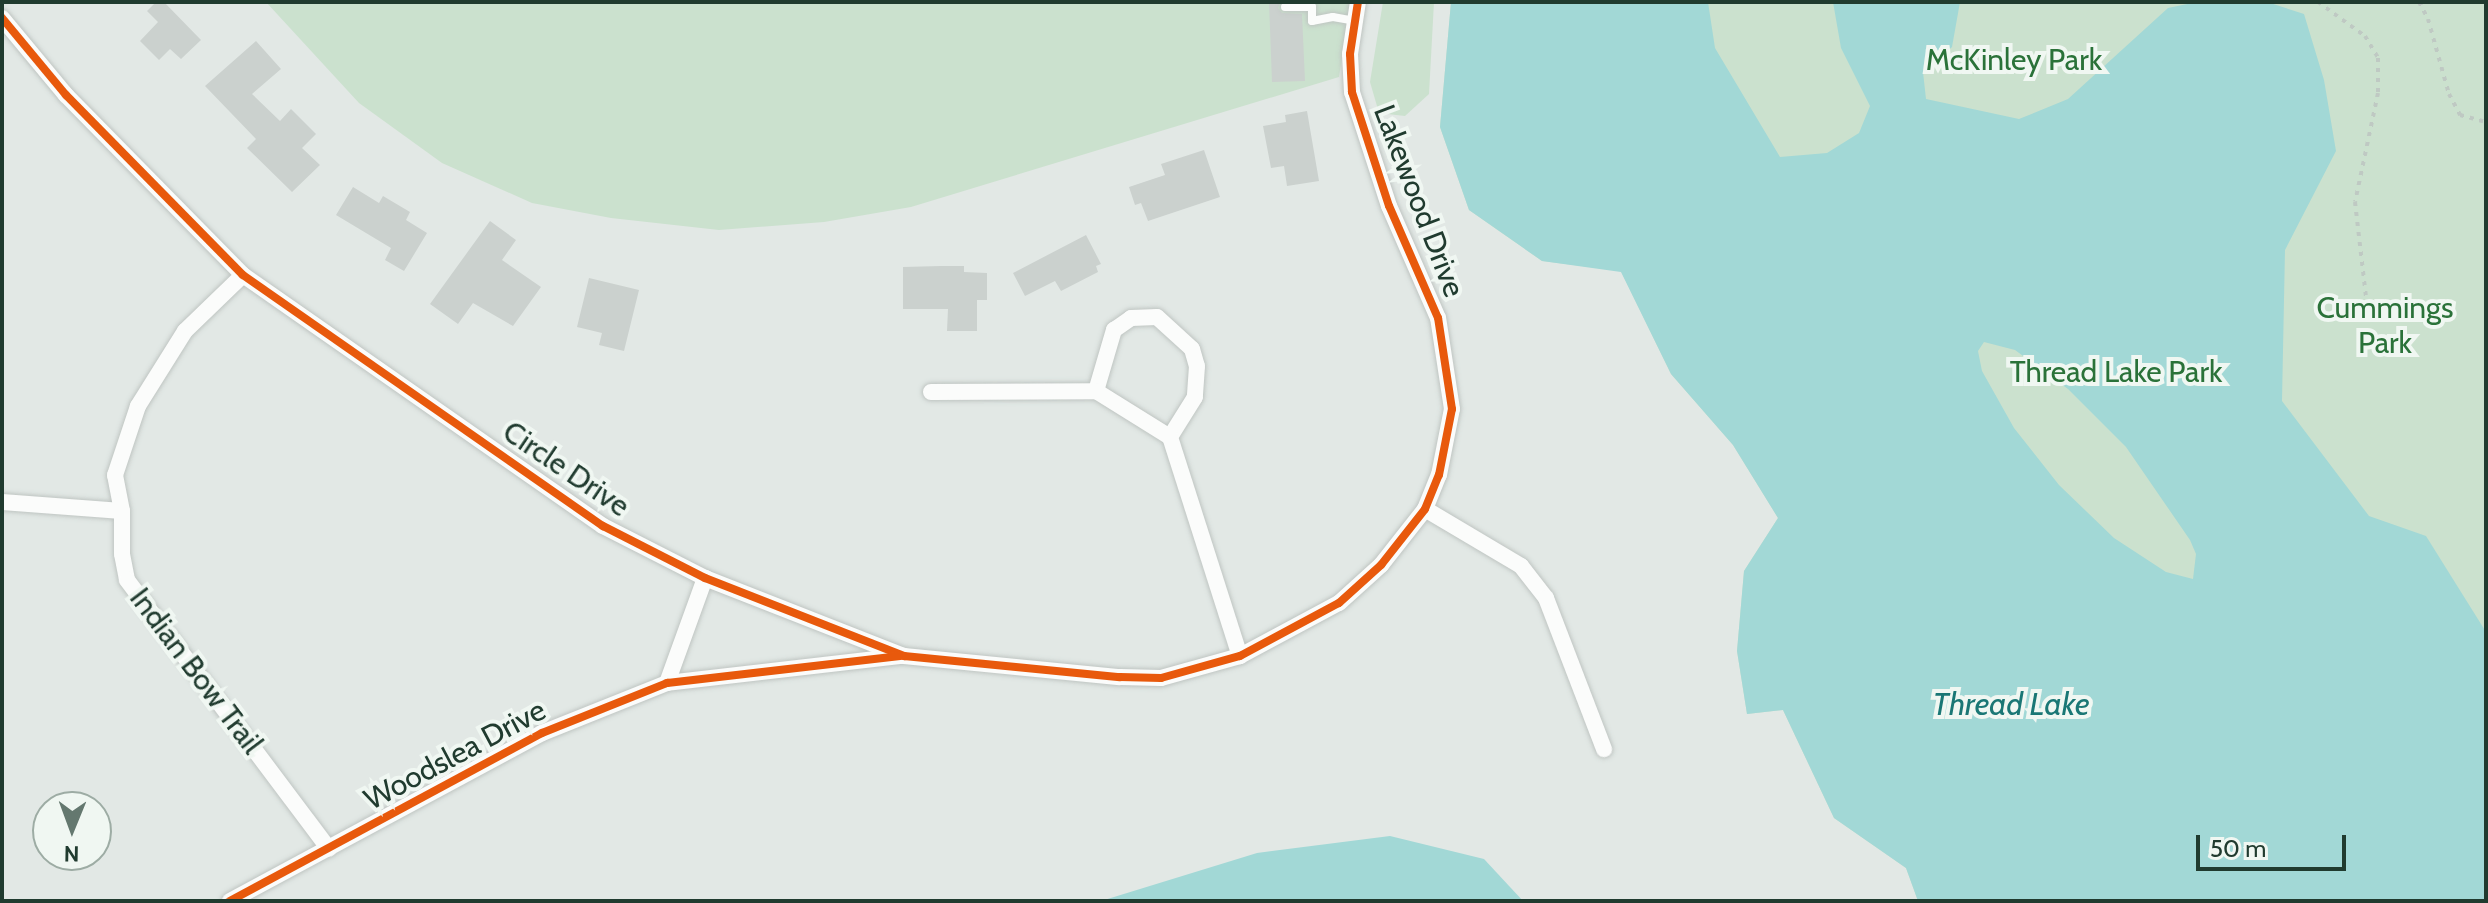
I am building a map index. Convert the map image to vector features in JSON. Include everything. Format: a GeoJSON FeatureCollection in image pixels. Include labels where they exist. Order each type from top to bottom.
{"type":"FeatureCollection","features":[{"type":"Feature","properties":{"kind":"street","name":"Lakewood Drive"},"geometry":{"type":"LineString","coordinates":[[1240,656],[1339,603],[1381,565],[1425,509],[1439,475],[1452,409],[1438,318],[1389,206],[1352,92],[1350,54],[1358,2]]}},
{"type":"Feature","properties":{"kind":"street","name":"Circle Drive"},"geometry":{"type":"LineString","coordinates":[[2,18],[66,95],[243,275],[603,526],[705,578],[904,656],[1120,677],[1161,678],[1240,656]]}},
{"type":"Feature","properties":{"kind":"street","name":"Indian Bow Trail"},"geometry":{"type":"LineString","coordinates":[[243,275],[185,331],[138,406],[115,475],[122,511],[122,554],[127,580],[329,849]]}},
{"type":"Feature","properties":{"kind":"street"},"geometry":{"type":"LineString","coordinates":[[1096,391],[1114,330],[1131,318],[1157,317],[1192,349],[1197,366],[1195,397],[1170,437]]}},
{"type":"Feature","properties":{"kind":"street"},"geometry":{"type":"LineString","coordinates":[[931,392],[1096,391],[1170,437],[1240,656]]}},
{"type":"Feature","properties":{"kind":"street"},"geometry":{"type":"LineString","coordinates":[[2,502],[122,511]]}},
{"type":"Feature","properties":{"kind":"street"},"geometry":{"type":"LineString","coordinates":[[1425,509],[1521,566],[1546,598],[1604,749]]}},
{"type":"Feature","properties":{"kind":"street"},"geometry":{"type":"LineString","coordinates":[[667,683],[705,578]]}},
{"type":"Feature","properties":{"kind":"street","name":"Woodslea Drive"},"geometry":{"type":"LineString","coordinates":[[230,901],[542,733],[667,683],[904,656]]}},
{"type":"Feature","properties":{"kind":"lane"},"geometry":{"type":"LineString","coordinates":[[1285,7],[1312,7],[1312,21],[1333,17],[1356,21]]}},
{"type":"Feature","properties":{"kind":"path"},"geometry":{"type":"LineString","coordinates":[[2318,2],[2365,36],[2378,58],[2378,93],[2355,202],[2367,306],[2380,316]]}},
{"type":"Feature","properties":{"kind":"path"},"geometry":{"type":"LineString","coordinates":[[2419,2],[2428,19],[2449,94],[2460,115],[2483,121]]}},
{"type":"Feature","properties":{"kind":"green space"},"geometry":{"type":"Polygon","coordinates":[[[266,2],[1351,2],[1339,77],[911,207],[824,222],[719,230],[611,218],[532,203],[442,163],[359,103],[266,2]]]}},
{"type":"Feature","properties":{"kind":"green space"},"geometry":{"type":"Polygon","coordinates":[[[1383,2],[1434,2],[1429,94],[1405,116],[1379,113],[1370,82],[1383,2]]]}},
{"type":"Feature","properties":{"kind":"green space","name":"Thread Lake"},"geometry":{"type":"Polygon","coordinates":[[[1451,2],[2486,2],[2486,901],[1918,901],[1906,868],[1834,818],[1783,710],[1747,714],[1737,651],[1744,571],[1778,518],[1733,445],[1671,374],[1621,271],[1542,261],[1469,210],[1440,127],[1451,2]]]}},
{"type":"Feature","properties":{"kind":"water","name":"Thread Lake"},"geometry":{"type":"Polygon","coordinates":[[[1451,2],[1708,2],[1715,48],[1780,157],[1827,153],[1859,133],[1870,106],[1841,48],[1833,2],[1960,2],[1952,47],[1923,72],[1926,99],[2019,119],[2068,99],[2168,8],[2197,2],[2267,2],[2304,14],[2324,80],[2336,151],[2285,250],[2282,401],[2369,516],[2426,536],[2486,632],[2486,901],[1918,901],[1906,868],[1834,818],[1783,710],[1747,714],[1737,651],[1744,571],[1778,518],[1733,445],[1671,374],[1621,272],[1542,261],[1469,210],[1440,127],[1451,2]],[[1984,342],[1978,351],[1982,371],[2014,428],[2059,485],[2114,538],[2166,572],[2193,579],[2196,554],[2190,540],[2126,447],[2068,389],[2015,350],[1984,342]]]}},
{"type":"Feature","properties":{"kind":"water"},"geometry":{"type":"Polygon","coordinates":[[[1390,836],[1484,859],[1523,901],[1101,901],[1257,853],[1390,836]]]}},
{"type":"Feature","properties":{"kind":"building"},"geometry":{"type":"Polygon","coordinates":[[[156,2],[164,2],[201,40],[181,59],[170,49],[159,60],[140,41],[158,22],[147,11],[156,2]]]}},
{"type":"Feature","properties":{"kind":"building"},"geometry":{"type":"Polygon","coordinates":[[[1269,2],[1280,2],[1278,8],[1282,13],[1302,14],[1305,81],[1272,82],[1269,2]]]}},
{"type":"Feature","properties":{"kind":"building"},"geometry":{"type":"Polygon","coordinates":[[[256,41],[281,69],[252,94],[280,121],[291,109],[316,134],[302,148],[320,165],[292,192],[247,148],[256,139],[205,86],[256,41]]]}},
{"type":"Feature","properties":{"kind":"building"},"geometry":{"type":"Polygon","coordinates":[[[1307,111],[1319,181],[1287,186],[1284,166],[1271,168],[1263,126],[1286,122],[1285,115],[1307,111]]]}},
{"type":"Feature","properties":{"kind":"building"},"geometry":{"type":"Polygon","coordinates":[[[1204,150],[1220,197],[1148,221],[1141,203],[1135,205],[1129,187],[1165,175],[1161,164],[1204,150]]]}},
{"type":"Feature","properties":{"kind":"building"},"geometry":{"type":"Polygon","coordinates":[[[353,187],[379,203],[383,196],[410,212],[406,220],[427,233],[404,271],[385,260],[391,248],[336,215],[353,187]]]}},
{"type":"Feature","properties":{"kind":"building"},"geometry":{"type":"Polygon","coordinates":[[[490,221],[516,240],[502,260],[541,287],[513,326],[473,303],[458,324],[430,304],[490,221]]]}},
{"type":"Feature","properties":{"kind":"building"},"geometry":{"type":"Polygon","coordinates":[[[1086,235],[1101,264],[1096,266],[1098,272],[1061,291],[1055,281],[1025,296],[1013,273],[1086,235]]]}},
{"type":"Feature","properties":{"kind":"building"},"geometry":{"type":"Polygon","coordinates":[[[964,266],[964,272],[987,273],[987,300],[977,300],[977,331],[947,331],[948,309],[903,309],[903,267],[964,266]]]}},
{"type":"Feature","properties":{"kind":"building"},"geometry":{"type":"Polygon","coordinates":[[[589,278],[639,290],[624,351],[599,345],[602,333],[577,327],[589,278]]]}},
{"type":"Feature","properties":{"kind":"cycle path"},"geometry":{"type":"LineString","coordinates":[[2,18],[66,95],[243,275],[603,526],[705,578],[904,656],[1120,677],[1161,678],[1240,656],[1339,603],[1381,565],[1425,509],[1439,475],[1452,409],[1438,318],[1389,206],[1352,92],[1350,54],[1358,2]]}},
{"type":"Feature","properties":{"kind":"cycle path"},"geometry":{"type":"LineString","coordinates":[[230,901],[542,733],[667,683],[900,656]]}},
{"type":"Feature","properties":{"kind":"park label","name":"McKinley Park"},"geometry":{"type":"Point","coordinates":[2014,60]}},
{"type":"Feature","properties":{"kind":"park label","name":"Cummings Park"},"geometry":{"type":"Point","coordinates":[2385,325]}},
{"type":"Feature","properties":{"kind":"park label","name":"Thread Lake Park"},"geometry":{"type":"Point","coordinates":[2116,372]}}]}
